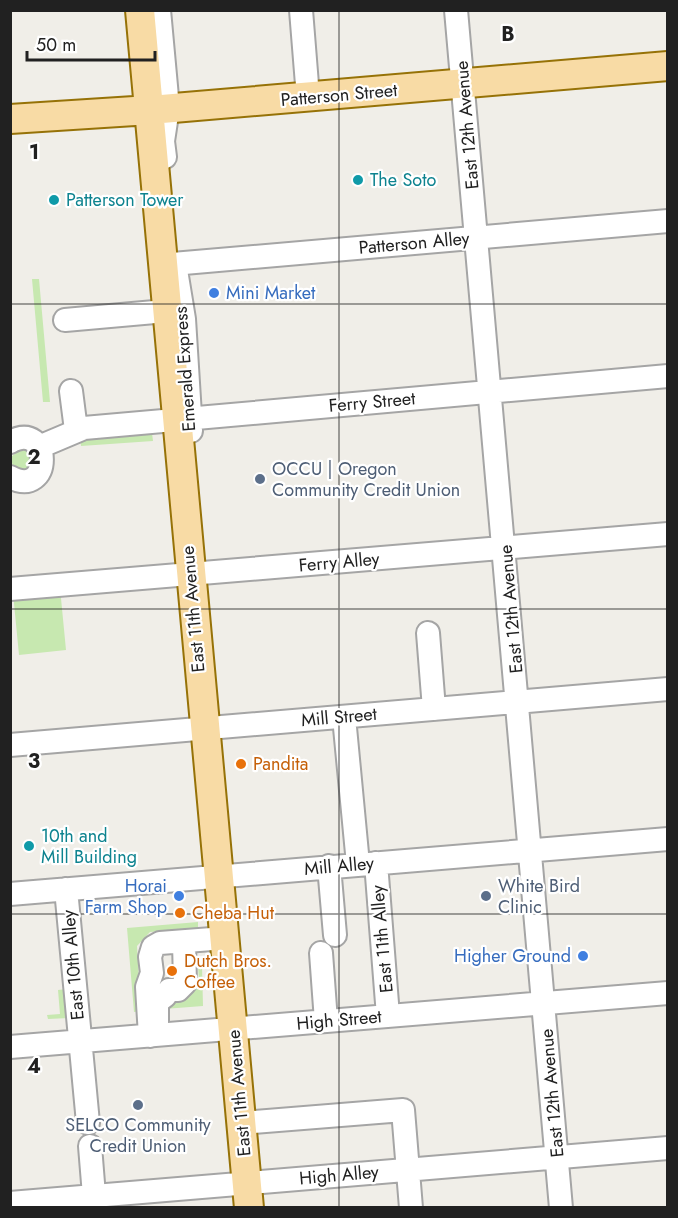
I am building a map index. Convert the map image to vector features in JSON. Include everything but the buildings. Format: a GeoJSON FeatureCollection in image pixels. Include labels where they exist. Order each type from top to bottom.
{"type":"FeatureCollection","features":[{"type":"Feature","properties":{"kind":"main road","name":"East 11th Avenue"},"geometry":{"type":"LineString","coordinates":[[140,10],[159,109],[168,265],[166,311],[184,418],[204,728],[248,1195]]}},
{"type":"Feature","properties":{"kind":"main road","name":"Patterson Street"},"geometry":{"type":"LineString","coordinates":[[10,119],[463,85],[668,66]]}},
{"type":"Feature","properties":{"kind":"street"},"geometry":{"type":"LineString","coordinates":[[159,10],[159,109]]}},
{"type":"Feature","properties":{"kind":"street"},"geometry":{"type":"LineString","coordinates":[[301,10],[308,97]]}},
{"type":"Feature","properties":{"kind":"street","name":"East 12th Avenue"},"geometry":{"type":"LineString","coordinates":[[456,10],[519,702],[561,1208]]}},
{"type":"Feature","properties":{"kind":"street","name":"Patterson Alley"},"geometry":{"type":"LineString","coordinates":[[168,265],[668,221]]}},
{"type":"Feature","properties":{"kind":"street","name":"Emerald Express"},"geometry":{"type":"LineString","coordinates":[[168,265],[184,319],[184,418]]}},
{"type":"Feature","properties":{"kind":"street"},"geometry":{"type":"LineString","coordinates":[[65,320],[166,311]]}},
{"type":"Feature","properties":{"kind":"street","name":"Ferry Street"},"geometry":{"type":"LineString","coordinates":[[39,447],[76,430],[184,418],[668,376]]}},
{"type":"Feature","properties":{"kind":"street"},"geometry":{"type":"LineString","coordinates":[[71,391],[76,430]]}},
{"type":"Feature","properties":{"kind":"street"},"geometry":{"type":"LineString","coordinates":[[10,442],[27,439],[39,447],[44,459],[36,476],[23,481],[10,477]]}},
{"type":"Feature","properties":{"kind":"street","name":"Ferry Alley"},"geometry":{"type":"LineString","coordinates":[[10,589],[668,534]]}},
{"type":"Feature","properties":{"kind":"street"},"geometry":{"type":"LineString","coordinates":[[428,633],[434,709]]}},
{"type":"Feature","properties":{"kind":"street","name":"Mill Street"},"geometry":{"type":"LineString","coordinates":[[10,745],[668,689]]}},
{"type":"Feature","properties":{"kind":"street","name":"East 11th Alley"},"geometry":{"type":"LineString","coordinates":[[344,717],[388,1016]]}},
{"type":"Feature","properties":{"kind":"street","name":"Mill Alley"},"geometry":{"type":"LineString","coordinates":[[10,894],[668,838]]}},
{"type":"Feature","properties":{"kind":"street"},"geometry":{"type":"LineString","coordinates":[[329,866],[336,935]]}},
{"type":"Feature","properties":{"kind":"street","name":"East 10th Alley"},"geometry":{"type":"LineString","coordinates":[[66,889],[88,1123]]}},
{"type":"Feature","properties":{"kind":"street"},"geometry":{"type":"LineString","coordinates":[[184,942],[185,983],[178,990],[169,990],[157,983],[152,973],[150,957],[153,947],[160,943],[225,938]]}},
{"type":"Feature","properties":{"kind":"street"},"geometry":{"type":"LineString","coordinates":[[321,953],[326,1021]]}},
{"type":"Feature","properties":{"kind":"street"},"geometry":{"type":"LineString","coordinates":[[152,973],[147,987],[155,1035]]}},
{"type":"Feature","properties":{"kind":"street"},"geometry":{"type":"LineString","coordinates":[[155,1035],[156,1003],[169,990]]}},
{"type":"Feature","properties":{"kind":"street","name":"High Street"},"geometry":{"type":"LineString","coordinates":[[10,1047],[668,993]]}},
{"type":"Feature","properties":{"kind":"street"},"geometry":{"type":"LineString","coordinates":[[241,1123],[403,1110],[411,1208]]}},
{"type":"Feature","properties":{"kind":"street"},"geometry":{"type":"LineString","coordinates":[[90,1146],[95,1202]]}},
{"type":"Feature","properties":{"kind":"street","name":"High Alley"},"geometry":{"type":"LineString","coordinates":[[10,1203],[95,1202],[248,1195],[408,1170],[668,1148]]}},
{"type":"Feature","properties":{"kind":"green space"},"geometry":{"type":"Polygon","coordinates":[[[32,279],[39,279],[50,402],[43,402],[32,279]]]}},
{"type":"Feature","properties":{"kind":"green space"},"geometry":{"type":"Polygon","coordinates":[[[152,433],[153,441],[81,446],[80,438],[152,433]]]}},
{"type":"Feature","properties":{"kind":"green space"},"geometry":{"type":"Polygon","coordinates":[[[21,449],[32,452],[31,471],[13,468],[11,457],[21,449]]]}},
{"type":"Feature","properties":{"kind":"green space"},"geometry":{"type":"Polygon","coordinates":[[[60,588],[66,650],[19,655],[13,593],[60,588]]]}},
{"type":"Feature","properties":{"kind":"green space"},"geometry":{"type":"Polygon","coordinates":[[[198,922],[198,928],[150,932],[137,946],[141,1011],[134,1012],[127,928],[198,922]]]}},
{"type":"Feature","properties":{"kind":"green space"},"geometry":{"type":"Polygon","coordinates":[[[198,966],[202,966],[203,1006],[164,1009],[165,1004],[194,992],[199,981],[198,966]]]}},
{"type":"Feature","properties":{"kind":"green space"},"geometry":{"type":"Polygon","coordinates":[[[67,989],[69,1018],[48,1019],[47,1015],[60,1014],[58,990],[67,989]]]}},
{"type":"Feature","properties":{"kind":"place","name":"The Soto"},"geometry":{"type":"Point","coordinates":[358,180]}},
{"type":"Feature","properties":{"kind":"place","name":"Patterson Tower"},"geometry":{"type":"Point","coordinates":[54,200]}},
{"type":"Feature","properties":{"kind":"place","name":"Mini Market"},"geometry":{"type":"Point","coordinates":[214,293]}},
{"type":"Feature","properties":{"kind":"place","name":"OCCU | Oregon Community Credit Union"},"geometry":{"type":"Point","coordinates":[260,479]}},
{"type":"Feature","properties":{"kind":"place","name":"Pandita"},"geometry":{"type":"Point","coordinates":[241,764]}},
{"type":"Feature","properties":{"kind":"place","name":"10th and Mill Building"},"geometry":{"type":"Point","coordinates":[29,846]}},
{"type":"Feature","properties":{"kind":"place","name":"Horai Farm Shop"},"geometry":{"type":"Point","coordinates":[179,896]}},
{"type":"Feature","properties":{"kind":"place","name":"White Bird Clinic"},"geometry":{"type":"Point","coordinates":[486,896]}},
{"type":"Feature","properties":{"kind":"place","name":"Cheba Hut"},"geometry":{"type":"Point","coordinates":[180,913]}},
{"type":"Feature","properties":{"kind":"place","name":"Higher Ground"},"geometry":{"type":"Point","coordinates":[583,956]}},
{"type":"Feature","properties":{"kind":"place","name":"Dutch Bros. Coffee"},"geometry":{"type":"Point","coordinates":[172,971]}},
{"type":"Feature","properties":{"kind":"place","name":"SELCO Community Credit Union"},"geometry":{"type":"Point","coordinates":[138,1105]}}]}
